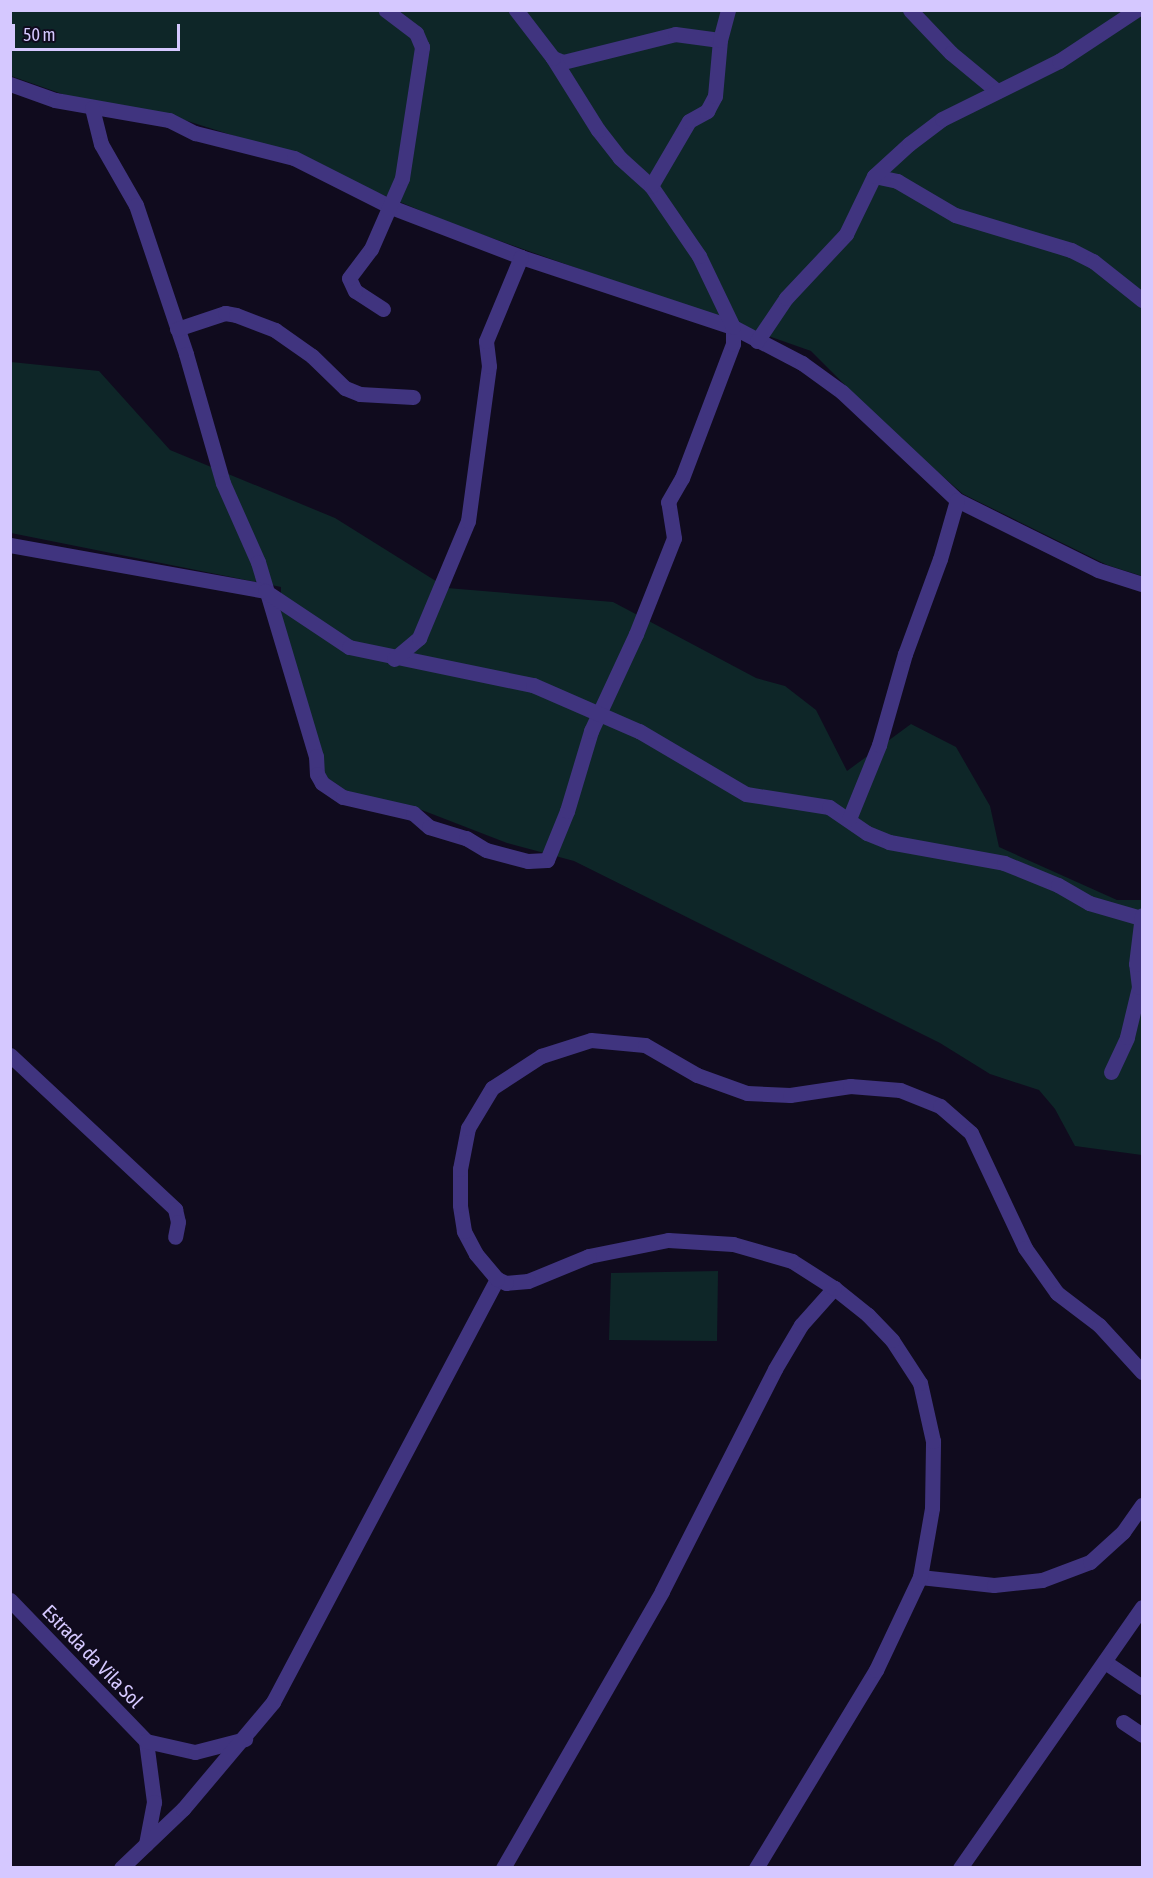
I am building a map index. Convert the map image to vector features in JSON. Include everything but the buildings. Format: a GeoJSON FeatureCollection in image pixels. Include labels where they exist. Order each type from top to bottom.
{"type":"FeatureCollection","features":[{"type":"Feature","properties":{"kind":"street"},"geometry":{"type":"LineString","coordinates":[[383,309],[350,286],[349,278],[371,249],[391,207],[404,169],[422,47],[416,33],[386,10]]}},
{"type":"Feature","properties":{"kind":"street"},"geometry":{"type":"LineString","coordinates":[[92,108],[101,144],[136,205],[177,329],[223,483],[258,562],[322,783],[343,797],[413,813],[429,827],[466,838],[486,850],[528,861],[547,860],[567,811],[591,731],[601,713],[674,538],[668,502],[682,478],[734,344],[733,327],[699,256],[651,186],[620,159],[552,58],[516,10]]}},
{"type":"Feature","properties":{"kind":"street"},"geometry":{"type":"LineString","coordinates":[[651,186],[689,122],[707,111],[715,96],[720,40],[728,10]]}},
{"type":"Feature","properties":{"kind":"street"},"geometry":{"type":"LineString","coordinates":[[910,10],[951,54],[997,91]]}},
{"type":"Feature","properties":{"kind":"street"},"geometry":{"type":"LineString","coordinates":[[757,341],[786,298],[846,234],[874,176],[942,119],[1059,61],[1136,10]]}},
{"type":"Feature","properties":{"kind":"street"},"geometry":{"type":"LineString","coordinates":[[552,58],[563,62],[675,34],[720,40]]}},
{"type":"Feature","properties":{"kind":"street"},"geometry":{"type":"LineString","coordinates":[[10,84],[92,108],[169,120],[195,133],[294,158],[391,207],[520,257],[733,327],[802,363],[842,392],[957,500],[1098,570],[1143,584]]}},
{"type":"Feature","properties":{"kind":"street"},"geometry":{"type":"LineString","coordinates":[[874,176],[897,181],[956,215],[1071,250],[1093,261],[1143,300]]}},
{"type":"Feature","properties":{"kind":"street"},"geometry":{"type":"LineString","coordinates":[[394,659],[419,638],[468,521],[489,366],[486,341],[520,257]]}},
{"type":"Feature","properties":{"kind":"street"},"geometry":{"type":"LineString","coordinates":[[177,329],[225,313],[236,315],[275,330],[312,356],[345,388],[360,394],[413,397]]}},
{"type":"Feature","properties":{"kind":"street"},"geometry":{"type":"LineString","coordinates":[[849,819],[879,745],[904,654],[940,559],[957,500]]}},
{"type":"Feature","properties":{"kind":"street"},"geometry":{"type":"LineString","coordinates":[[10,545],[265,591],[349,646],[394,659],[533,685],[601,713],[746,794],[828,807],[867,833],[889,842],[1004,863],[1058,885],[1089,903],[1142,917],[1136,964],[1139,987],[1127,1037],[1111,1072]]}},
{"type":"Feature","properties":{"kind":"street"},"geometry":{"type":"LineString","coordinates":[[756,1868],[876,1670],[920,1577],[932,1508],[933,1441],[920,1383],[884,1332],[834,1288],[792,1262],[743,1246],[668,1240],[589,1256],[528,1281],[506,1283],[497,1279],[476,1254],[464,1231],[460,1205],[460,1169],[468,1128],[492,1088],[542,1056],[591,1040],[645,1045],[697,1075],[747,1093],[790,1095],[850,1086],[900,1090],[940,1106],[971,1133],[1025,1248],[1057,1293],[1099,1325],[1143,1372]]}},
{"type":"Feature","properties":{"kind":"street"},"geometry":{"type":"LineString","coordinates":[[10,1055],[175,1209],[178,1222],[176,1237]]}},
{"type":"Feature","properties":{"kind":"street"},"geometry":{"type":"LineString","coordinates":[[121,1868],[245,1739],[287,1676],[497,1279]]}},
{"type":"Feature","properties":{"kind":"street"},"geometry":{"type":"LineString","coordinates":[[503,1868],[667,1582],[775,1370],[801,1325],[834,1288]]}},
{"type":"Feature","properties":{"kind":"street"},"geometry":{"type":"LineString","coordinates":[[920,1577],[994,1585],[1042,1580],[1090,1562],[1123,1532],[1143,1504]]}},
{"type":"Feature","properties":{"kind":"street","name":"Estrada da Vila Sol"},"geometry":{"type":"LineString","coordinates":[[10,1600],[146,1741]]}},
{"type":"Feature","properties":{"kind":"street"},"geometry":{"type":"LineString","coordinates":[[960,1868],[1143,1607]]}},
{"type":"Feature","properties":{"kind":"street"},"geometry":{"type":"LineString","coordinates":[[1105,1662],[1143,1687]]}},
{"type":"Feature","properties":{"kind":"street"},"geometry":{"type":"LineString","coordinates":[[1123,1722],[1143,1735]]}},
{"type":"Feature","properties":{"kind":"street"},"geometry":{"type":"LineString","coordinates":[[146,1844],[154,1802],[146,1741],[195,1752],[245,1739]]}},
{"type":"Feature","properties":{"kind":"green space"},"geometry":{"type":"Polygon","coordinates":[[[11,11],[1142,11],[1142,576],[1107,565],[963,494],[894,434],[811,351],[455,225],[266,146],[178,118],[68,96],[11,76],[11,11]]]}},
{"type":"Feature","properties":{"kind":"green space"},"geometry":{"type":"Polygon","coordinates":[[[11,362],[99,371],[170,450],[335,518],[447,588],[613,602],[756,678],[785,686],[816,710],[847,771],[911,724],[956,747],[990,806],[999,847],[1117,900],[1142,900],[1142,1155],[1075,1146],[1055,1109],[1039,1090],[990,1074],[940,1043],[574,861],[507,843],[414,807],[350,793],[326,777],[281,617],[281,587],[11,533],[11,362]]]}},
{"type":"Feature","properties":{"kind":"green space"},"geometry":{"type":"Polygon","coordinates":[[[718,1271],[717,1341],[609,1340],[611,1273],[718,1271]]]}}]}
